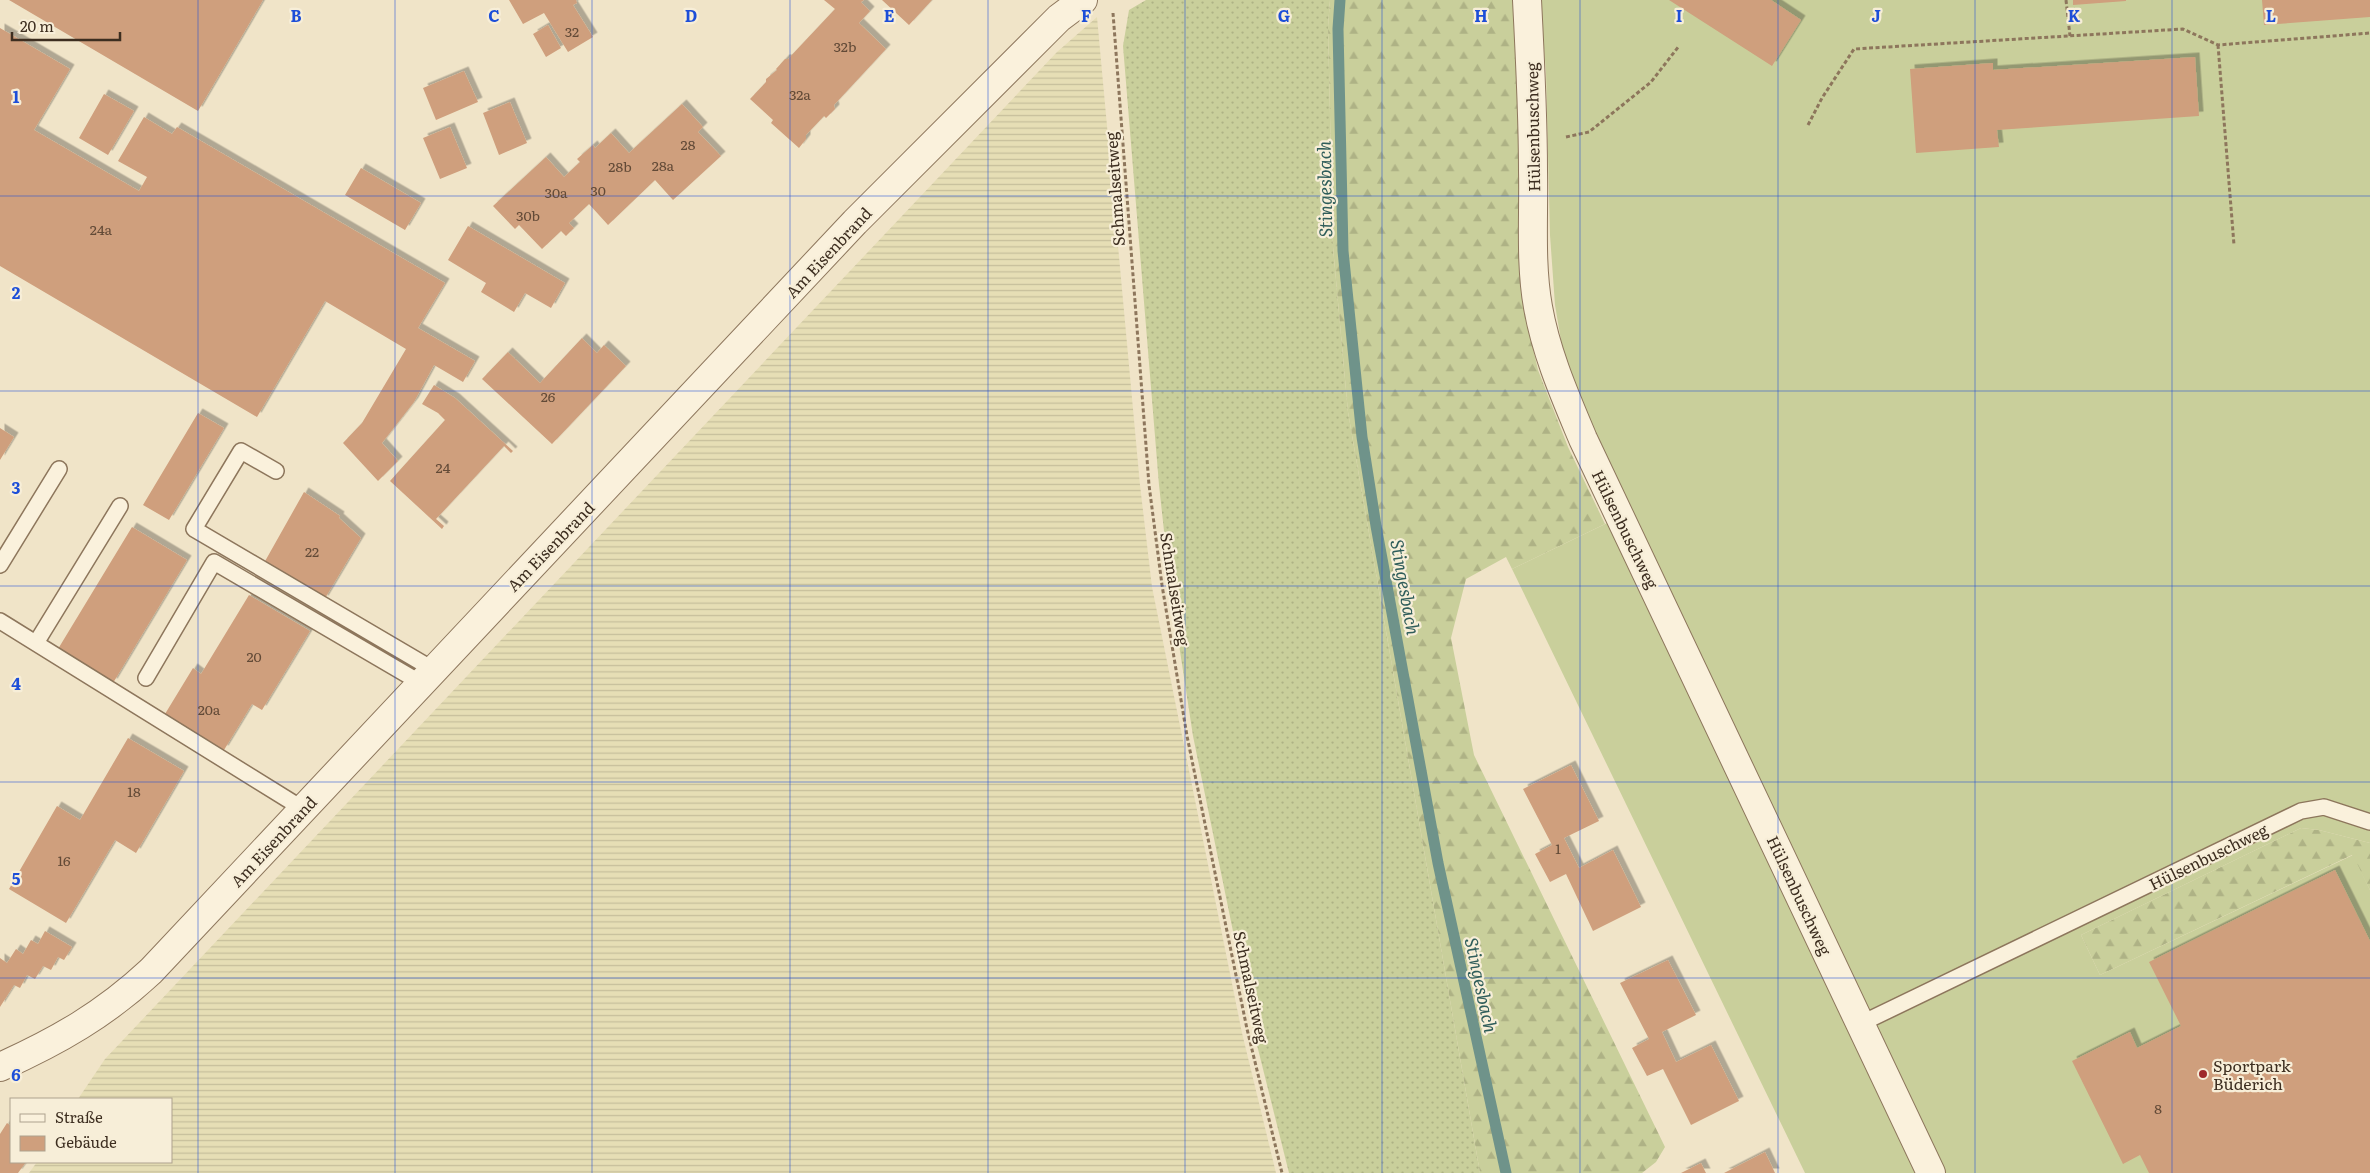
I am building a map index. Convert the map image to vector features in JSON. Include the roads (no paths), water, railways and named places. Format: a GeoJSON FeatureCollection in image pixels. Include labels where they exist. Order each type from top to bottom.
{"type":"FeatureCollection","features":[{"type":"Feature","properties":{"kind":"street","name":"Am Eisenbrand"},"geometry":{"type":"LineString","coordinates":[[0,1067],[67,1036],[125,995],[151,971],[856,222],[1059,18],[1083,0]]}},
{"type":"Feature","properties":{"kind":"street","name":"Hülsenbuschweg"},"geometry":{"type":"LineString","coordinates":[[1527,0],[1533,142],[1534,260],[1538,304],[1544,336],[1567,402],[1931,1173]]}},
{"type":"Feature","properties":{"kind":"lane"},"geometry":{"type":"LineString","coordinates":[[276,472],[241,451],[194,529],[428,676]]}},
{"type":"Feature","properties":{"kind":"lane"},"geometry":{"type":"LineString","coordinates":[[0,565],[58,469]]}},
{"type":"Feature","properties":{"kind":"lane"},"geometry":{"type":"LineString","coordinates":[[36,643],[120,506]]}},
{"type":"Feature","properties":{"kind":"lane"},"geometry":{"type":"LineString","coordinates":[[146,678],[214,562],[428,676]]}},
{"type":"Feature","properties":{"kind":"lane"},"geometry":{"type":"LineString","coordinates":[[0,621],[303,809]]}},
{"type":"Feature","properties":{"kind":"lane","name":"Hülsenbuschweg"},"geometry":{"type":"LineString","coordinates":[[1860,1024],[2301,811],[2324,807],[2370,822]]}},
{"type":"Feature","properties":{"kind":"waterway","name":"Stingesbach"},"geometry":{"type":"LineString","coordinates":[[1340,0],[1338,29],[1343,251],[1362,437],[1376,526],[1438,863],[1506,1173]]}},
{"type":"Feature","properties":{"kind":"place","name":"Sportpark Büderich"},"geometry":{"type":"Point","coordinates":[2203,1074]}}]}
